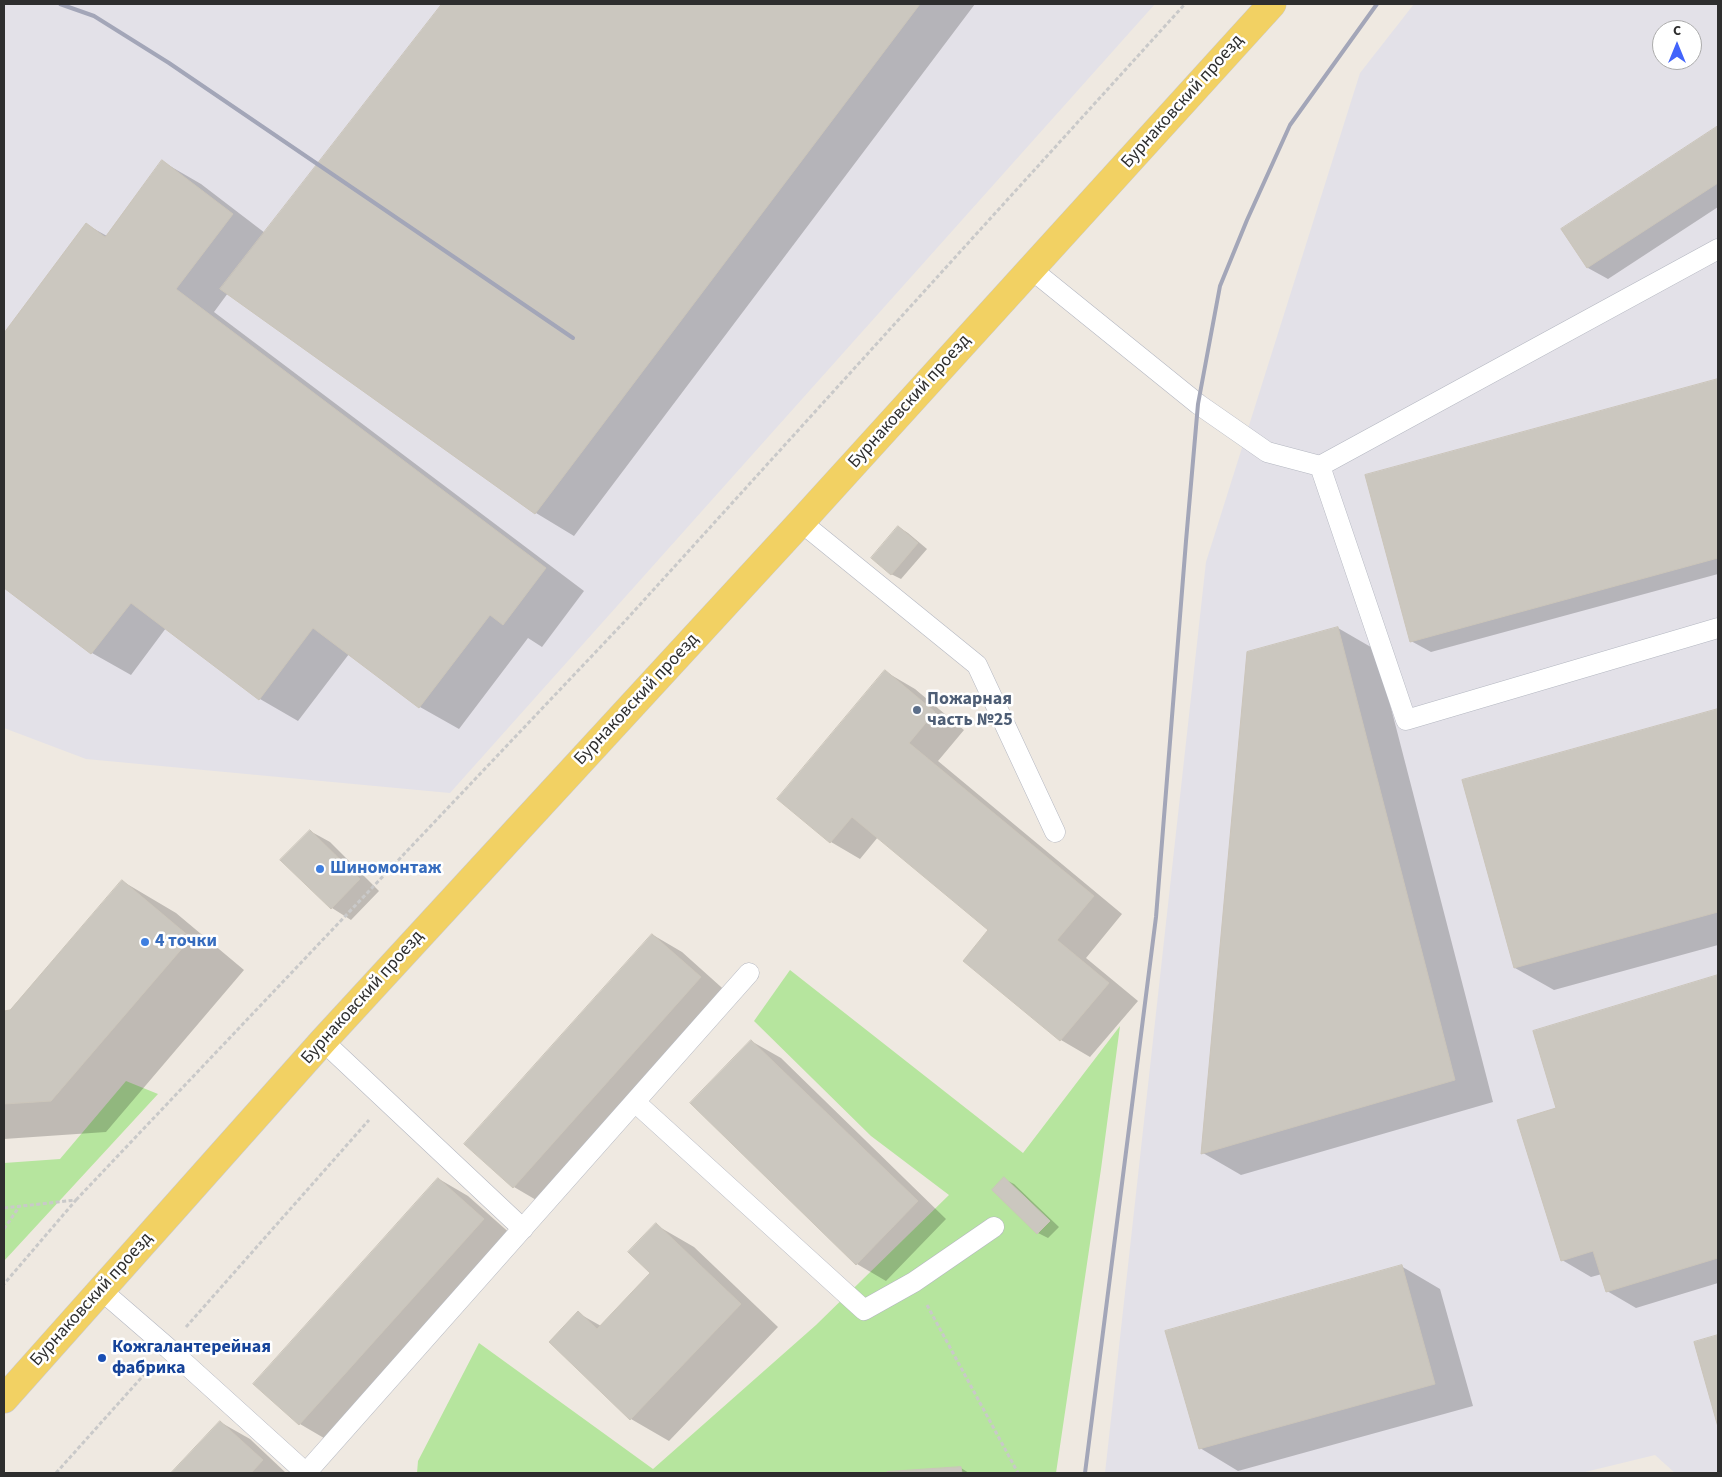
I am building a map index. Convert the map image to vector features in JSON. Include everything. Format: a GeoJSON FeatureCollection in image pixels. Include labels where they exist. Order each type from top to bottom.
{"type":"FeatureCollection","features":[{"type":"Feature","properties":{"kind":"main road","name":"Бурнаковский проезд"},"geometry":{"type":"LineString","coordinates":[[4,1399],[323,1042],[801,522],[1272,4]]}},
{"type":"Feature","properties":{"kind":"lane"},"geometry":{"type":"LineString","coordinates":[[1031,269],[1198,404],[1267,452],[1320,466],[1718,249]]}},
{"type":"Feature","properties":{"kind":"lane"},"geometry":{"type":"LineString","coordinates":[[1320,466],[1406,720],[1718,628]]}},
{"type":"Feature","properties":{"kind":"lane"},"geometry":{"type":"LineString","coordinates":[[801,522],[977,665],[1055,832]]}},
{"type":"Feature","properties":{"kind":"lane"},"geometry":{"type":"LineString","coordinates":[[101,1290],[306,1473],[749,973]]}},
{"type":"Feature","properties":{"kind":"lane"},"geometry":{"type":"LineString","coordinates":[[323,1042],[523,1229]]}},
{"type":"Feature","properties":{"kind":"lane"},"geometry":{"type":"LineString","coordinates":[[635,1102],[864,1310],[914,1282],[994,1227]]}},
{"type":"Feature","properties":{"kind":"path"},"geometry":{"type":"LineString","coordinates":[[4,1284],[76,1200],[626,620],[1185,4]]}},
{"type":"Feature","properties":{"kind":"path"},"geometry":{"type":"LineString","coordinates":[[56,1473],[386,1101]]}},
{"type":"Feature","properties":{"kind":"path"},"geometry":{"type":"LineString","coordinates":[[4,1208],[76,1200]]}},
{"type":"Feature","properties":{"kind":"path"},"geometry":{"type":"LineString","coordinates":[[4,1229],[20,1207]]}},
{"type":"Feature","properties":{"kind":"path"},"geometry":{"type":"LineString","coordinates":[[914,1282],[1018,1473]]}},
{"type":"Feature","properties":{"kind":"shaded area"},"geometry":{"type":"Polygon","coordinates":[[[4,4],[1155,4],[450,793],[86,759],[4,728],[4,4]]]}},
{"type":"Feature","properties":{"kind":"shaded area"},"geometry":{"type":"Polygon","coordinates":[[[1414,4],[1718,4],[1718,1473],[1675,1473],[1655,1455],[1581,1473],[1105,1473],[1206,562],[1360,73],[1414,4]]]}},
{"type":"Feature","properties":{"kind":"green space"},"geometry":{"type":"Polygon","coordinates":[[[790,970],[1023,1153],[1120,1026],[1056,1473],[417,1473],[418,1461],[479,1343],[653,1469],[816,1325],[949,1195],[871,1136],[754,1021],[790,970]]]}},
{"type":"Feature","properties":{"kind":"green space"},"geometry":{"type":"Polygon","coordinates":[[[126,1081],[158,1094],[4,1261],[4,1163],[60,1159],[126,1081]]]}},
{"type":"Feature","properties":{"kind":"building"},"geometry":{"type":"Polygon","coordinates":[[[442,4],[920,4],[535,514],[220,289],[442,4]]]}},
{"type":"Feature","properties":{"kind":"building"},"geometry":{"type":"Polygon","coordinates":[[[1718,126],[1718,183],[1587,268],[1561,229],[1718,126]]]}},
{"type":"Feature","properties":{"kind":"building"},"geometry":{"type":"Polygon","coordinates":[[[162,160],[233,214],[176,289],[546,568],[503,625],[490,615],[419,708],[313,628],[259,700],[131,603],[91,654],[4,588],[4,333],[86,223],[105,237],[162,160]]]}},
{"type":"Feature","properties":{"kind":"building"},"geometry":{"type":"Polygon","coordinates":[[[1718,379],[1718,558],[1410,642],[1365,475],[1718,379]]]}},
{"type":"Feature","properties":{"kind":"building"},"geometry":{"type":"Polygon","coordinates":[[[898,526],[918,543],[891,575],[871,558],[898,526]]]}},
{"type":"Feature","properties":{"kind":"building"},"geometry":{"type":"Polygon","coordinates":[[[1338,627],[1455,1080],[1201,1154],[1247,652],[1338,627]]]}},
{"type":"Feature","properties":{"kind":"building"},"geometry":{"type":"Polygon","coordinates":[[[885,670],[935,712],[909,743],[1094,896],[1057,940],[1109,983],[1060,1041],[963,961],[988,930],[852,817],[830,843],[777,799],[885,670]]]}},
{"type":"Feature","properties":{"kind":"building"},"geometry":{"type":"Polygon","coordinates":[[[1718,709],[1718,912],[1514,968],[1462,780],[1718,709]]]}},
{"type":"Feature","properties":{"kind":"building","name":"Шиномонтаж"},"geometry":{"type":"Polygon","coordinates":[[[310,830],[360,879],[331,909],[280,860],[310,830]]]}},
{"type":"Feature","properties":{"kind":"building"},"geometry":{"type":"Polygon","coordinates":[[[122,880],[191,938],[51,1101],[4,1104],[4,1011],[10,1010],[122,880]]]}},
{"type":"Feature","properties":{"kind":"building"},"geometry":{"type":"Polygon","coordinates":[[[652,934],[701,977],[513,1188],[464,1144],[652,934]]]}},
{"type":"Feature","properties":{"kind":"building"},"geometry":{"type":"Polygon","coordinates":[[[1718,975],[1718,1258],[1606,1292],[1593,1251],[1561,1261],[1517,1120],[1556,1108],[1533,1031],[1718,975]]]}},
{"type":"Feature","properties":{"kind":"building"},"geometry":{"type":"Polygon","coordinates":[[[751,1040],[918,1201],[856,1265],[690,1103],[751,1040]]]}},
{"type":"Feature","properties":{"kind":"building"},"geometry":{"type":"Polygon","coordinates":[[[1004,1177],[1050,1221],[1037,1234],[992,1190],[1004,1177]]]}},
{"type":"Feature","properties":{"kind":"building"},"geometry":{"type":"Polygon","coordinates":[[[438,1178],[484,1219],[299,1425],[253,1384],[438,1178]]]}},
{"type":"Feature","properties":{"kind":"building"},"geometry":{"type":"Polygon","coordinates":[[[656,1223],[741,1304],[630,1420],[549,1342],[578,1311],[597,1329],[650,1273],[628,1252],[656,1223]]]}},
{"type":"Feature","properties":{"kind":"building"},"geometry":{"type":"Polygon","coordinates":[[[1402,1265],[1435,1384],[1199,1449],[1165,1331],[1402,1265]]]}},
{"type":"Feature","properties":{"kind":"building"},"geometry":{"type":"Polygon","coordinates":[[[1718,1335],[1718,1427],[1694,1342],[1718,1335]]]}},
{"type":"Feature","properties":{"kind":"building"},"geometry":{"type":"Polygon","coordinates":[[[220,1421],[263,1460],[251,1473],[171,1473],[220,1421]]]}},
{"type":"Feature","properties":{"kind":"building"},"geometry":{"type":"Polygon","coordinates":[[[961,1467],[962,1473],[887,1473],[887,1472],[961,1467]]]}},
{"type":"Feature","properties":{"kind":"railway"},"geometry":{"type":"LineString","coordinates":[[60,4],[94,16],[169,63],[573,338]]}},
{"type":"Feature","properties":{"kind":"railway"},"geometry":{"type":"LineString","coordinates":[[1085,1473],[1156,917],[1198,404],[1220,286],[1247,220],[1290,125],[1377,4]]}},
{"type":"Feature","properties":{"kind":"place","name":"Пожарная часть №25"},"geometry":{"type":"Point","coordinates":[917,710]}},
{"type":"Feature","properties":{"kind":"place","name":"Шиномонтаж"},"geometry":{"type":"Point","coordinates":[320,869]}},
{"type":"Feature","properties":{"kind":"place","name":"4 точки"},"geometry":{"type":"Point","coordinates":[145,942]}},
{"type":"Feature","properties":{"kind":"place","name":"Кожгалантерейная фабрика"},"geometry":{"type":"Point","coordinates":[102,1358]}}]}
